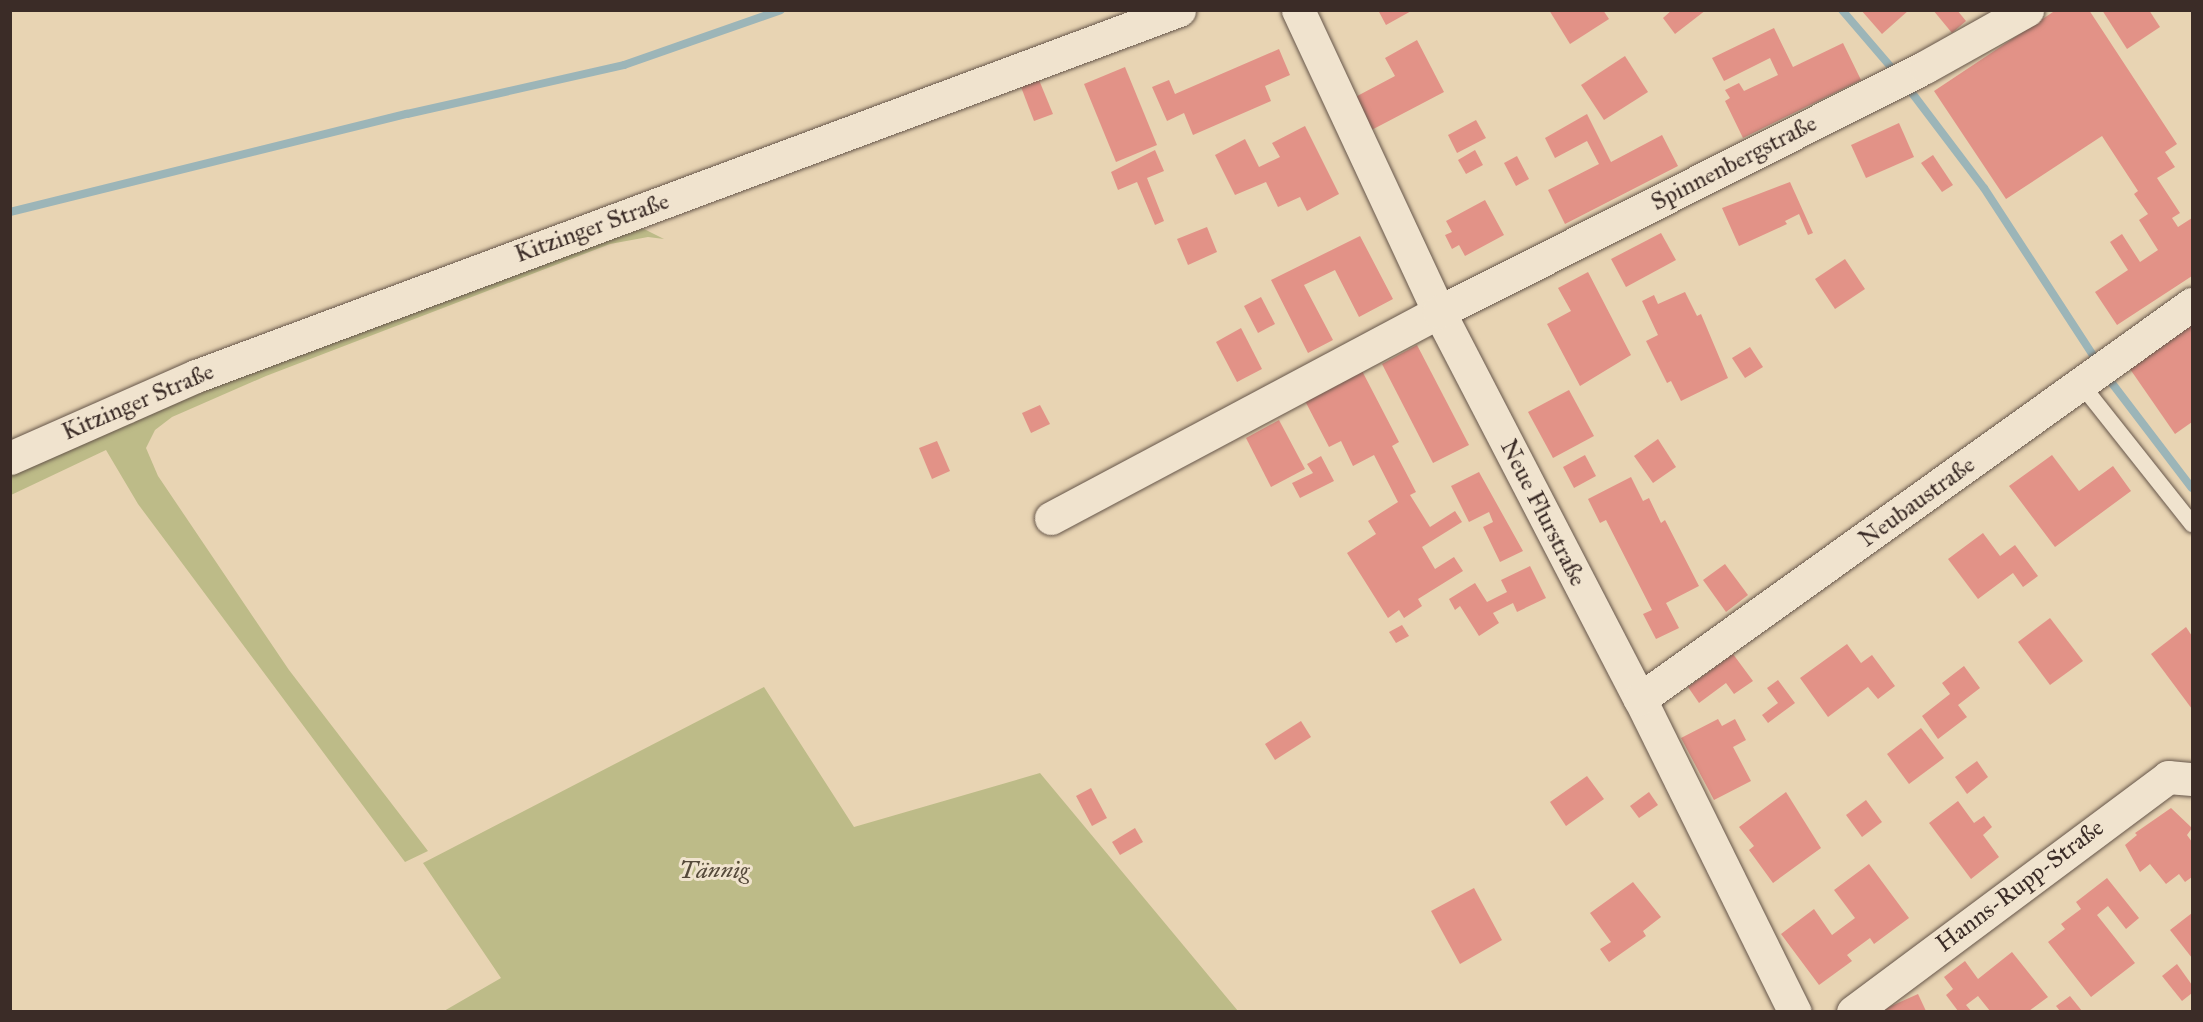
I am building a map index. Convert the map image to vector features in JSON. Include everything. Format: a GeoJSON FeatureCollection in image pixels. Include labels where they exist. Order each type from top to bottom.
{"type":"FeatureCollection","features":[{"type":"Feature","properties":{"kind":"street","name":"Kitzinger Straße"},"geometry":{"type":"LineString","coordinates":[[10,458],[207,372],[1179,10]]}},
{"type":"Feature","properties":{"kind":"street","name":"Neue Flurstraße"},"geometry":{"type":"LineString","coordinates":[[1298,10],[1439,312],[1640,699],[1795,1011]]}},
{"type":"Feature","properties":{"kind":"street","name":"Spinnenbergstraße"},"geometry":{"type":"LineString","coordinates":[[1051,518],[1439,312],[1925,68],[2027,10]]}},
{"type":"Feature","properties":{"kind":"street","name":"Neubaustraße"},"geometry":{"type":"LineString","coordinates":[[1640,699],[2193,304]]}},
{"type":"Feature","properties":{"kind":"street","name":"Hanns-Rupp-Straße"},"geometry":{"type":"LineString","coordinates":[[1853,1011],[2168,777],[2193,779]]}},
{"type":"Feature","properties":{"kind":"lane"},"geometry":{"type":"LineString","coordinates":[[2081,384],[2193,524]]}},
{"type":"Feature","properties":{"kind":"green space"},"geometry":{"type":"Polygon","coordinates":[[[644,229],[664,239],[648,237],[610,244],[266,376],[172,417],[155,430],[146,448],[158,476],[289,670],[428,851],[405,862],[138,504],[106,450],[11,495],[11,472],[183,393],[623,230],[644,229]]]}},
{"type":"Feature","properties":{"kind":"green space","name":"Tännig"},"geometry":{"type":"Polygon","coordinates":[[[764,687],[854,827],[1040,773],[1238,1011],[444,1011],[501,978],[423,863],[764,687]]]}},
{"type":"Feature","properties":{"kind":"building"},"geometry":{"type":"Polygon","coordinates":[[[1378,10],[1413,10],[1386,25],[1378,10]]]}},
{"type":"Feature","properties":{"kind":"building"},"geometry":{"type":"Polygon","coordinates":[[[1549,10],[1603,10],[1609,19],[1570,44],[1549,10]]]}},
{"type":"Feature","properties":{"kind":"building"},"geometry":{"type":"Polygon","coordinates":[[[1672,10],[1706,10],[1675,34],[1663,18],[1672,10]]]}},
{"type":"Feature","properties":{"kind":"building"},"geometry":{"type":"Polygon","coordinates":[[[1861,10],[1909,10],[1882,34],[1861,10]]]}},
{"type":"Feature","properties":{"kind":"building"},"geometry":{"type":"Polygon","coordinates":[[[1933,10],[1957,10],[1966,21],[1952,33],[1933,10]]]}},
{"type":"Feature","properties":{"kind":"building"},"geometry":{"type":"Polygon","coordinates":[[[2056,10],[2089,10],[2177,144],[2165,152],[2175,167],[2157,178],[2180,213],[2172,218],[2178,227],[2192,218],[2192,276],[2117,325],[2095,292],[2128,270],[2110,242],[2122,234],[2140,262],[2158,250],[2139,220],[2148,214],[2134,194],[2138,191],[2102,136],[2006,199],[1934,91],[2056,10]]]}},
{"type":"Feature","properties":{"kind":"building"},"geometry":{"type":"Polygon","coordinates":[[[2102,10],[2149,10],[2160,27],[2127,49],[2102,10]]]}},
{"type":"Feature","properties":{"kind":"building"},"geometry":{"type":"Polygon","coordinates":[[[1774,28],[1793,67],[1843,43],[1861,80],[1743,138],[1725,101],[1730,98],[1725,90],[1739,83],[1744,91],[1778,75],[1770,58],[1724,81],[1712,58],[1774,28]]]}},
{"type":"Feature","properties":{"kind":"building"},"geometry":{"type":"Polygon","coordinates":[[[1417,40],[1444,92],[1362,135],[1344,103],[1395,76],[1385,58],[1417,40]]]}},
{"type":"Feature","properties":{"kind":"building"},"geometry":{"type":"Polygon","coordinates":[[[1279,49],[1290,75],[1265,86],[1271,101],[1193,135],[1184,113],[1167,121],[1152,87],[1169,80],[1175,94],[1279,49]]]}},
{"type":"Feature","properties":{"kind":"building"},"geometry":{"type":"Polygon","coordinates":[[[1625,56],[1648,92],[1604,120],[1581,85],[1625,56]]]}},
{"type":"Feature","properties":{"kind":"building"},"geometry":{"type":"Polygon","coordinates":[[[1125,67],[1157,145],[1116,162],[1084,84],[1125,67]]]}},
{"type":"Feature","properties":{"kind":"building"},"geometry":{"type":"Polygon","coordinates":[[[1039,80],[1053,114],[1034,121],[1021,87],[1039,80]]]}},
{"type":"Feature","properties":{"kind":"building"},"geometry":{"type":"Polygon","coordinates":[[[1587,114],[1611,162],[1662,135],[1678,166],[1565,224],[1548,190],[1599,164],[1587,141],[1555,158],[1545,138],[1587,114]]]}},
{"type":"Feature","properties":{"kind":"building"},"geometry":{"type":"Polygon","coordinates":[[[1476,120],[1486,138],[1457,153],[1448,135],[1476,120]]]}},
{"type":"Feature","properties":{"kind":"building"},"geometry":{"type":"Polygon","coordinates":[[[1899,123],[1914,157],[1866,178],[1851,145],[1899,123]]]}},
{"type":"Feature","properties":{"kind":"building"},"geometry":{"type":"Polygon","coordinates":[[[1305,126],[1339,194],[1307,211],[1300,197],[1278,207],[1266,182],[1235,195],[1215,155],[1245,139],[1259,167],[1280,157],[1272,143],[1305,126]]]}},
{"type":"Feature","properties":{"kind":"building"},"geometry":{"type":"Polygon","coordinates":[[[1155,150],[1164,171],[1147,178],[1164,221],[1155,225],[1137,182],[1118,190],[1111,172],[1155,150]]]}},
{"type":"Feature","properties":{"kind":"building"},"geometry":{"type":"Polygon","coordinates":[[[1475,150],[1483,165],[1466,174],[1458,160],[1475,150]]]}},
{"type":"Feature","properties":{"kind":"building"},"geometry":{"type":"Polygon","coordinates":[[[1933,155],[1953,185],[1942,192],[1921,163],[1933,155]]]}},
{"type":"Feature","properties":{"kind":"building"},"geometry":{"type":"Polygon","coordinates":[[[1517,156],[1529,179],[1516,186],[1504,163],[1517,156]]]}},
{"type":"Feature","properties":{"kind":"building"},"geometry":{"type":"Polygon","coordinates":[[[1790,182],[1813,233],[1808,235],[1799,214],[1785,221],[1787,224],[1739,246],[1722,208],[1790,182]]]}},
{"type":"Feature","properties":{"kind":"building"},"geometry":{"type":"Polygon","coordinates":[[[1485,200],[1504,235],[1465,256],[1459,245],[1452,249],[1445,235],[1452,232],[1446,221],[1485,200]]]}},
{"type":"Feature","properties":{"kind":"building"},"geometry":{"type":"Polygon","coordinates":[[[1207,227],[1217,252],[1188,265],[1177,239],[1207,227]]]}},
{"type":"Feature","properties":{"kind":"building"},"geometry":{"type":"Polygon","coordinates":[[[1661,233],[1676,260],[1626,287],[1611,259],[1661,233]]]}},
{"type":"Feature","properties":{"kind":"building"},"geometry":{"type":"Polygon","coordinates":[[[1360,236],[1393,299],[1359,317],[1335,270],[1304,285],[1333,340],[1308,353],[1271,280],[1360,236]]]}},
{"type":"Feature","properties":{"kind":"building"},"geometry":{"type":"Polygon","coordinates":[[[1845,259],[1865,289],[1835,309],[1815,279],[1845,259]]]}},
{"type":"Feature","properties":{"kind":"building"},"geometry":{"type":"Polygon","coordinates":[[[1588,272],[1631,355],[1580,386],[1547,324],[1571,311],[1558,288],[1588,272]]]}},
{"type":"Feature","properties":{"kind":"building"},"geometry":{"type":"Polygon","coordinates":[[[1685,292],[1697,316],[1701,314],[1728,378],[1681,401],[1671,381],[1667,383],[1646,341],[1658,335],[1642,301],[1654,295],[1658,304],[1685,292]]]}},
{"type":"Feature","properties":{"kind":"building"},"geometry":{"type":"Polygon","coordinates":[[[1261,297],[1275,324],[1258,333],[1244,306],[1261,297]]]}},
{"type":"Feature","properties":{"kind":"building"},"geometry":{"type":"Polygon","coordinates":[[[2192,325],[2192,422],[2175,434],[2130,369],[2192,325]]]}},
{"type":"Feature","properties":{"kind":"building"},"geometry":{"type":"Polygon","coordinates":[[[1241,328],[1262,369],[1237,382],[1216,342],[1241,328]]]}},
{"type":"Feature","properties":{"kind":"building"},"geometry":{"type":"Polygon","coordinates":[[[1417,345],[1469,445],[1433,463],[1382,364],[1417,345]]]}},
{"type":"Feature","properties":{"kind":"building"},"geometry":{"type":"Polygon","coordinates":[[[1750,347],[1763,367],[1745,378],[1732,358],[1750,347]]]}},
{"type":"Feature","properties":{"kind":"building"},"geometry":{"type":"Polygon","coordinates":[[[1360,367],[1399,442],[1392,446],[1416,492],[1410,495],[1430,527],[1455,511],[1462,522],[1422,547],[1435,569],[1454,557],[1463,571],[1418,599],[1422,606],[1404,618],[1399,610],[1388,618],[1347,553],[1376,534],[1368,521],[1398,502],[1374,455],[1353,466],[1341,441],[1329,447],[1303,397],[1360,367]]]}},
{"type":"Feature","properties":{"kind":"building"},"geometry":{"type":"Polygon","coordinates":[[[1569,390],[1594,436],[1553,458],[1528,412],[1569,390]]]}},
{"type":"Feature","properties":{"kind":"building"},"geometry":{"type":"Polygon","coordinates":[[[1040,405],[1050,424],[1031,433],[1022,413],[1040,405]]]}},
{"type":"Feature","properties":{"kind":"building"},"geometry":{"type":"Polygon","coordinates":[[[1279,420],[1305,469],[1271,487],[1246,438],[1279,420]]]}},
{"type":"Feature","properties":{"kind":"building"},"geometry":{"type":"Polygon","coordinates":[[[1658,439],[1676,467],[1653,483],[1634,456],[1658,439]]]}},
{"type":"Feature","properties":{"kind":"building"},"geometry":{"type":"Polygon","coordinates":[[[937,441],[950,471],[932,479],[919,448],[937,441]]]}},
{"type":"Feature","properties":{"kind":"building"},"geometry":{"type":"Polygon","coordinates":[[[1585,455],[1596,476],[1574,488],[1563,467],[1585,455]]]}},
{"type":"Feature","properties":{"kind":"building"},"geometry":{"type":"Polygon","coordinates":[[[2052,455],[2079,491],[2113,466],[2131,491],[2055,547],[2009,486],[2052,455]]]}},
{"type":"Feature","properties":{"kind":"building"},"geometry":{"type":"Polygon","coordinates":[[[1321,456],[1334,481],[1300,498],[1292,483],[1313,473],[1307,464],[1321,456]]]}},
{"type":"Feature","properties":{"kind":"building"},"geometry":{"type":"Polygon","coordinates":[[[1479,472],[1523,551],[1500,562],[1483,527],[1493,522],[1489,512],[1469,522],[1451,486],[1479,472]]]}},
{"type":"Feature","properties":{"kind":"building"},"geometry":{"type":"Polygon","coordinates":[[[1631,477],[1643,501],[1649,498],[1661,523],[1665,520],[1699,586],[1666,603],[1679,628],[1656,639],[1643,614],[1652,610],[1606,520],[1600,523],[1588,499],[1631,477]]]}},
{"type":"Feature","properties":{"kind":"building"},"geometry":{"type":"Polygon","coordinates":[[[1983,533],[2000,556],[2015,545],[2038,576],[2023,587],[2013,573],[1978,599],[1948,559],[1983,533]]]}},
{"type":"Feature","properties":{"kind":"building"},"geometry":{"type":"Polygon","coordinates":[[[1725,564],[1748,595],[1726,612],[1703,580],[1725,564]]]}},
{"type":"Feature","properties":{"kind":"building"},"geometry":{"type":"Polygon","coordinates":[[[1530,566],[1546,598],[1517,612],[1513,603],[1493,613],[1499,623],[1479,636],[1460,606],[1455,610],[1449,599],[1475,583],[1487,602],[1507,592],[1501,580],[1530,566]]]}},
{"type":"Feature","properties":{"kind":"building"},"geometry":{"type":"Polygon","coordinates":[[[2050,618],[2083,661],[2050,685],[2018,642],[2050,618]]]}},
{"type":"Feature","properties":{"kind":"building"},"geometry":{"type":"Polygon","coordinates":[[[1402,625],[1409,636],[1396,643],[1389,632],[1402,625]]]}},
{"type":"Feature","properties":{"kind":"building"},"geometry":{"type":"Polygon","coordinates":[[[2186,627],[2192,636],[2192,709],[2151,654],[2186,627]]]}},
{"type":"Feature","properties":{"kind":"building"},"geometry":{"type":"Polygon","coordinates":[[[1847,644],[1861,663],[1872,655],[1895,686],[1878,699],[1868,687],[1828,717],[1800,678],[1847,644]]]}},
{"type":"Feature","properties":{"kind":"building"},"geometry":{"type":"Polygon","coordinates":[[[1733,654],[1753,681],[1734,694],[1726,683],[1699,703],[1688,687],[1733,654]]]}},
{"type":"Feature","properties":{"kind":"building"},"geometry":{"type":"Polygon","coordinates":[[[1964,666],[1980,688],[1958,705],[1967,717],[1938,739],[1922,716],[1950,694],[1942,683],[1964,666]]]}},
{"type":"Feature","properties":{"kind":"building"},"geometry":{"type":"Polygon","coordinates":[[[1778,680],[1795,703],[1768,723],[1762,715],[1778,703],[1767,688],[1778,680]]]}},
{"type":"Feature","properties":{"kind":"building"},"geometry":{"type":"Polygon","coordinates":[[[1718,719],[1722,726],[1735,719],[1746,740],[1733,747],[1751,781],[1714,800],[1681,738],[1718,719]]]}},
{"type":"Feature","properties":{"kind":"building"},"geometry":{"type":"Polygon","coordinates":[[[1301,721],[1311,737],[1275,760],[1265,744],[1301,721]]]}},
{"type":"Feature","properties":{"kind":"building"},"geometry":{"type":"Polygon","coordinates":[[[1921,728],[1944,758],[1909,784],[1887,754],[1921,728]]]}},
{"type":"Feature","properties":{"kind":"building"},"geometry":{"type":"Polygon","coordinates":[[[1977,761],[1988,777],[1967,794],[1955,777],[1977,761]]]}},
{"type":"Feature","properties":{"kind":"building"},"geometry":{"type":"Polygon","coordinates":[[[1587,776],[1604,799],[1566,826],[1550,802],[1587,776]]]}},
{"type":"Feature","properties":{"kind":"building"},"geometry":{"type":"Polygon","coordinates":[[[1091,788],[1107,818],[1092,826],[1076,796],[1091,788]]]}},
{"type":"Feature","properties":{"kind":"building"},"geometry":{"type":"Polygon","coordinates":[[[1649,792],[1658,805],[1639,818],[1630,806],[1649,792]]]}},
{"type":"Feature","properties":{"kind":"building"},"geometry":{"type":"Polygon","coordinates":[[[1786,792],[1821,848],[1773,883],[1749,850],[1754,846],[1739,827],[1786,792]]]}},
{"type":"Feature","properties":{"kind":"building"},"geometry":{"type":"Polygon","coordinates":[[[1866,800],[1882,822],[1862,837],[1846,815],[1866,800]]]}},
{"type":"Feature","properties":{"kind":"building"},"geometry":{"type":"Polygon","coordinates":[[[1958,801],[1974,823],[1984,816],[1992,827],[1983,835],[1999,857],[1971,879],[1929,823],[1958,801]]]}},
{"type":"Feature","properties":{"kind":"building"},"geometry":{"type":"Polygon","coordinates":[[[2171,808],[2192,828],[2187,835],[2192,842],[2192,877],[2185,882],[2179,874],[2166,884],[2150,864],[2140,872],[2125,845],[2137,835],[2135,833],[2171,808]]]}},
{"type":"Feature","properties":{"kind":"building"},"geometry":{"type":"Polygon","coordinates":[[[1135,828],[1143,842],[1120,855],[1112,842],[1135,828]]]}},
{"type":"Feature","properties":{"kind":"building"},"geometry":{"type":"Polygon","coordinates":[[[1869,864],[1909,918],[1874,944],[1870,938],[1847,955],[1852,961],[1819,985],[1781,934],[1814,909],[1832,935],[1855,918],[1834,890],[1869,864]]]}},
{"type":"Feature","properties":{"kind":"building"},"geometry":{"type":"Polygon","coordinates":[[[2107,878],[2139,918],[2126,929],[2108,906],[2097,915],[2135,963],[2091,997],[2048,942],[2065,929],[2061,924],[2081,909],[2076,902],[2107,878]]]}},
{"type":"Feature","properties":{"kind":"building"},"geometry":{"type":"Polygon","coordinates":[[[1633,882],[1661,917],[1643,931],[1646,936],[1609,962],[1600,949],[1611,942],[1590,913],[1633,882]]]}},
{"type":"Feature","properties":{"kind":"building"},"geometry":{"type":"Polygon","coordinates":[[[1474,888],[1502,940],[1460,964],[1431,911],[1474,888]]]}},
{"type":"Feature","properties":{"kind":"building"},"geometry":{"type":"Polygon","coordinates":[[[2192,913],[2192,958],[2170,930],[2192,913]]]}},
{"type":"Feature","properties":{"kind":"building"},"geometry":{"type":"Polygon","coordinates":[[[2012,952],[2048,997],[2029,1011],[1990,1011],[1978,996],[1966,1005],[1971,1011],[1958,1011],[1946,995],[1953,989],[1944,977],[1965,961],[1978,979],[2012,952]]]}},
{"type":"Feature","properties":{"kind":"building"},"geometry":{"type":"Polygon","coordinates":[[[2177,964],[2192,985],[2192,993],[2182,1001],[2162,976],[2177,964]]]}},
{"type":"Feature","properties":{"kind":"building"},"geometry":{"type":"Polygon","coordinates":[[[1918,994],[1926,1011],[1880,1011],[1918,994]]]}},
{"type":"Feature","properties":{"kind":"building"},"geometry":{"type":"Polygon","coordinates":[[[2070,996],[2082,1011],[2060,1011],[2056,1006],[2070,996]]]}},
{"type":"Feature","properties":{"kind":"waterway"},"geometry":{"type":"LineString","coordinates":[[10,212],[407,114],[624,65],[781,10]]}},
{"type":"Feature","properties":{"kind":"waterway"},"geometry":{"type":"LineString","coordinates":[[1842,10],[1896,73]]}},
{"type":"Feature","properties":{"kind":"waterway"},"geometry":{"type":"LineString","coordinates":[[1906,85],[1984,188],[2098,363]]}},
{"type":"Feature","properties":{"kind":"waterway"},"geometry":{"type":"LineString","coordinates":[[2105,374],[2192,488]]}}]}
